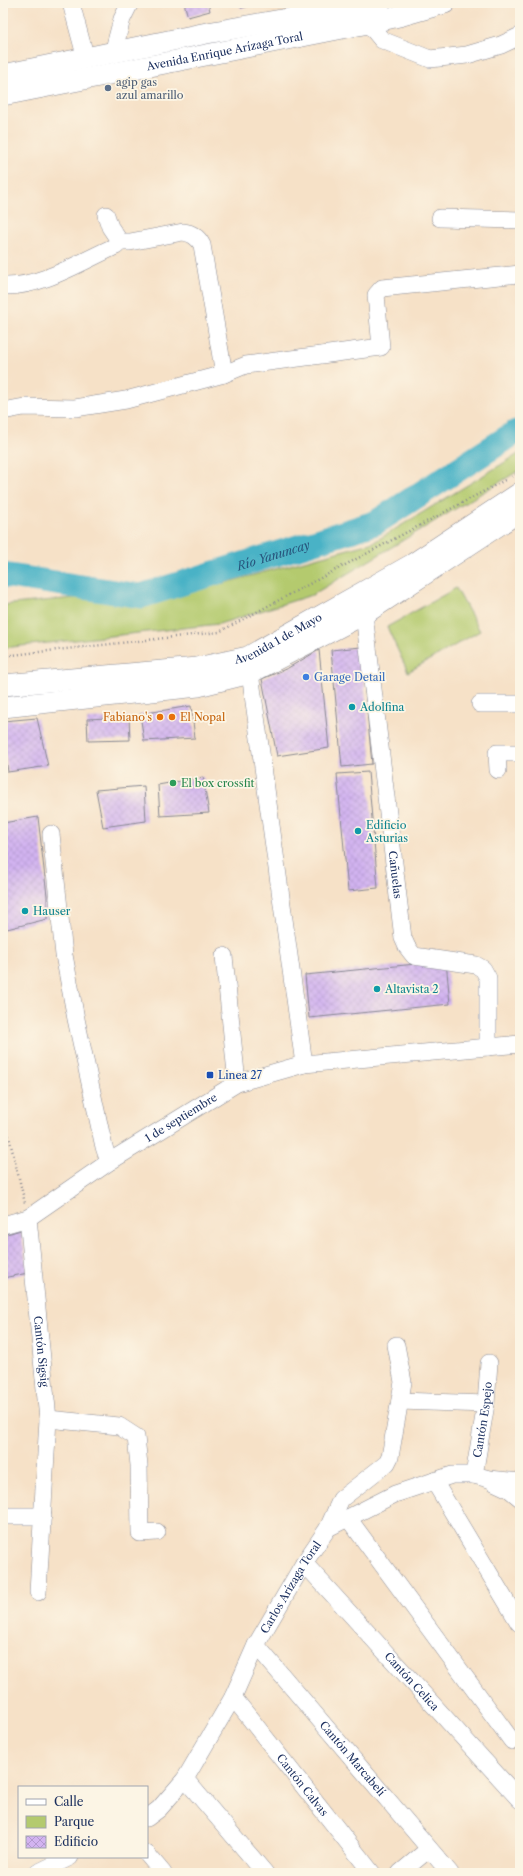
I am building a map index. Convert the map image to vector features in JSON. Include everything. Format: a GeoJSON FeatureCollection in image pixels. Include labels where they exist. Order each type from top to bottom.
{"type":"FeatureCollection","features":[{"type":"Feature","properties":{"kind":"main road","name":"Avenida Enrique Arízaga Toral"},"geometry":{"type":"LineString","coordinates":[[3,75],[207,34],[380,3]]}},
{"type":"Feature","properties":{"kind":"main road","name":"Avenida Enrique Arízaga Toral"},"geometry":{"type":"LineString","coordinates":[[3,94],[368,23],[445,3]]}},
{"type":"Feature","properties":{"kind":"main road","name":"Avenida 1 de Mayo"},"geometry":{"type":"LineString","coordinates":[[3,685],[197,668],[248,657],[361,605],[413,564],[520,493]]}},
{"type":"Feature","properties":{"kind":"main road","name":"Avenida 1 de Mayo"},"geometry":{"type":"LineString","coordinates":[[3,707],[198,686],[250,673],[361,605],[520,511]]}},
{"type":"Feature","properties":{"kind":"street"},"geometry":{"type":"LineString","coordinates":[[71,3],[86,59]]}},
{"type":"Feature","properties":{"kind":"street"},"geometry":{"type":"LineString","coordinates":[[113,53],[122,19],[130,3]]}},
{"type":"Feature","properties":{"kind":"street"},"geometry":{"type":"LineString","coordinates":[[368,23],[382,40],[430,59],[467,54],[500,45],[520,36]]}},
{"type":"Feature","properties":{"kind":"street"},"geometry":{"type":"LineString","coordinates":[[106,215],[110,227],[120,242]]}},
{"type":"Feature","properties":{"kind":"street"},"geometry":{"type":"LineString","coordinates":[[440,218],[520,220]]}},
{"type":"Feature","properties":{"kind":"street"},"geometry":{"type":"LineString","coordinates":[[3,286],[13,287],[33,283],[116,246],[120,242],[130,242],[183,232],[190,233],[199,240],[202,245],[224,374]]}},
{"type":"Feature","properties":{"kind":"street"},"geometry":{"type":"LineString","coordinates":[[3,411],[24,407],[75,408],[126,400],[224,374],[246,365],[381,347],[376,295],[382,288],[520,274]]}},
{"type":"Feature","properties":{"kind":"street","name":"Cañuelas"},"geometry":{"type":"LineString","coordinates":[[361,605],[403,938],[407,948],[414,956],[476,965],[483,969],[488,978],[488,1046]]}},
{"type":"Feature","properties":{"kind":"street"},"geometry":{"type":"LineString","coordinates":[[250,673],[304,1064]]}},
{"type":"Feature","properties":{"kind":"street"},"geometry":{"type":"LineString","coordinates":[[480,704],[520,704]]}},
{"type":"Feature","properties":{"kind":"street"},"geometry":{"type":"LineString","coordinates":[[498,770],[496,753],[520,753]]}},
{"type":"Feature","properties":{"kind":"street"},"geometry":{"type":"LineString","coordinates":[[51,834],[64,955],[76,1019],[104,1147],[109,1162]]}},
{"type":"Feature","properties":{"kind":"street"},"geometry":{"type":"LineString","coordinates":[[224,956],[237,1083]]}},
{"type":"Feature","properties":{"kind":"street","name":"1 de septiembre"},"geometry":{"type":"LineString","coordinates":[[3,1225],[28,1218],[109,1162],[237,1083],[304,1064],[520,1044]]}},
{"type":"Feature","properties":{"kind":"street","name":"Cantón Sigsig"},"geometry":{"type":"LineString","coordinates":[[28,1218],[48,1419],[38,1592]]}},
{"type":"Feature","properties":{"kind":"street"},"geometry":{"type":"LineString","coordinates":[[328,1528],[341,1499],[387,1463],[390,1456],[403,1382],[396,1345]]}},
{"type":"Feature","properties":{"kind":"street","name":"Cantón Espejo"},"geometry":{"type":"LineString","coordinates":[[482,1477],[489,1364]]}},
{"type":"Feature","properties":{"kind":"street"},"geometry":{"type":"LineString","coordinates":[[400,1401],[486,1404]]}},
{"type":"Feature","properties":{"kind":"street"},"geometry":{"type":"LineString","coordinates":[[48,1419],[119,1426],[136,1437],[140,1465],[140,1533],[157,1532]]}},
{"type":"Feature","properties":{"kind":"street","name":"Carlos Arízaga Toral"},"geometry":{"type":"LineString","coordinates":[[148,1817],[159,1809],[185,1779],[234,1697],[256,1645],[304,1563],[328,1528],[395,1494],[452,1475],[520,1482]]}},
{"type":"Feature","properties":{"kind":"street"},"geometry":{"type":"LineString","coordinates":[[482,1477],[509,1489],[520,1498]]}},
{"type":"Feature","properties":{"kind":"street"},"geometry":{"type":"LineString","coordinates":[[434,1481],[518,1623]]}},
{"type":"Feature","properties":{"kind":"street"},"geometry":{"type":"LineString","coordinates":[[3,1516],[43,1516]]}},
{"type":"Feature","properties":{"kind":"street"},"geometry":{"type":"LineString","coordinates":[[348,1518],[512,1741]]}},
{"type":"Feature","properties":{"kind":"street","name":"Cantón Celica"},"geometry":{"type":"LineString","coordinates":[[304,1563],[520,1800]]}},
{"type":"Feature","properties":{"kind":"street","name":"Cantón Marcabelí"},"geometry":{"type":"LineString","coordinates":[[256,1645],[450,1873]]}},
{"type":"Feature","properties":{"kind":"street","name":"Cantón Calvas"},"geometry":{"type":"LineString","coordinates":[[234,1697],[372,1873]]}},
{"type":"Feature","properties":{"kind":"street"},"geometry":{"type":"LineString","coordinates":[[185,1779],[265,1873]]}},
{"type":"Feature","properties":{"kind":"street"},"geometry":{"type":"LineString","coordinates":[[400,1873],[429,1849]]}},
{"type":"Feature","properties":{"kind":"street"},"geometry":{"type":"LineString","coordinates":[[148,1855],[163,1873]]}},
{"type":"Feature","properties":{"kind":"street"},"geometry":{"type":"LineString","coordinates":[[38,1873],[68,1858]]}},
{"type":"Feature","properties":{"kind":"path"},"geometry":{"type":"LineString","coordinates":[[3,656],[219,632],[520,472]]}},
{"type":"Feature","properties":{"kind":"path"},"geometry":{"type":"LineString","coordinates":[[3,1112],[28,1218]]}},
{"type":"Feature","properties":{"kind":"green space"},"geometry":{"type":"Polygon","coordinates":[[[520,453],[520,470],[312,595],[219,624],[3,648],[3,605],[224,583],[374,542],[520,453]]]}},
{"type":"Feature","properties":{"kind":"green space"},"geometry":{"type":"Polygon","coordinates":[[[456,588],[480,631],[408,672],[387,627],[456,588]]]}},
{"type":"Feature","properties":{"kind":"building"},"geometry":{"type":"Polygon","coordinates":[[[184,3],[208,3],[210,11],[188,17],[184,3]]]}},
{"type":"Feature","properties":{"kind":"building"},"geometry":{"type":"Polygon","coordinates":[[[239,3],[259,3],[259,4],[241,8],[239,3]]]}},
{"type":"Feature","properties":{"kind":"building","name":"Adolfina"},"geometry":{"type":"Polygon","coordinates":[[[361,647],[372,764],[342,767],[331,650],[361,647]]]}},
{"type":"Feature","properties":{"kind":"building"},"geometry":{"type":"Polygon","coordinates":[[[319,650],[329,748],[277,756],[262,679],[288,668],[319,650]]]}},
{"type":"Feature","properties":{"kind":"building"},"geometry":{"type":"Polygon","coordinates":[[[191,706],[195,738],[144,741],[140,714],[191,706]]]}},
{"type":"Feature","properties":{"kind":"building"},"geometry":{"type":"Polygon","coordinates":[[[129,717],[130,740],[88,741],[87,719],[129,717]]]}},
{"type":"Feature","properties":{"kind":"building"},"geometry":{"type":"Polygon","coordinates":[[[37,718],[48,766],[8,772],[3,737],[3,721],[37,718]]]}},
{"type":"Feature","properties":{"kind":"building","name":"Edificio Asturias"},"geometry":{"type":"Polygon","coordinates":[[[368,772],[378,888],[348,891],[337,774],[368,772]]]}},
{"type":"Feature","properties":{"kind":"building"},"geometry":{"type":"Polygon","coordinates":[[[203,777],[209,813],[160,816],[158,785],[203,777]]]}},
{"type":"Feature","properties":{"kind":"building"},"geometry":{"type":"Polygon","coordinates":[[[144,786],[146,821],[103,827],[96,790],[144,786]]]}},
{"type":"Feature","properties":{"kind":"building"},"geometry":{"type":"Polygon","coordinates":[[[38,817],[47,896],[47,919],[3,930],[3,823],[38,817]]]}},
{"type":"Feature","properties":{"kind":"building","name":"Altavista 2"},"geometry":{"type":"Polygon","coordinates":[[[446,961],[450,1004],[309,1018],[305,975],[446,961]]]}},
{"type":"Feature","properties":{"kind":"building"},"geometry":{"type":"Polygon","coordinates":[[[21,1230],[28,1273],[3,1278],[3,1235],[21,1230]]]}},
{"type":"Feature","properties":{"kind":"waterway","name":"Río Yanuncay"},"geometry":{"type":"LineString","coordinates":[[3,575],[141,596],[375,523],[516,432],[520,432]]}},
{"type":"Feature","properties":{"kind":"place","name":"agip gas azul amarillo"},"geometry":{"type":"Point","coordinates":[108,88]}},
{"type":"Feature","properties":{"kind":"place","name":"Garage Detail"},"geometry":{"type":"Point","coordinates":[306,677]}},
{"type":"Feature","properties":{"kind":"place","name":"Adolfina"},"geometry":{"type":"Point","coordinates":[352,707]}},
{"type":"Feature","properties":{"kind":"place","name":"Fabiano's"},"geometry":{"type":"Point","coordinates":[160,717]}},
{"type":"Feature","properties":{"kind":"place","name":"El Nopal"},"geometry":{"type":"Point","coordinates":[172,717]}},
{"type":"Feature","properties":{"kind":"place","name":"El box crossfit"},"geometry":{"type":"Point","coordinates":[173,783]}},
{"type":"Feature","properties":{"kind":"place","name":"Edificio Asturias"},"geometry":{"type":"Point","coordinates":[358,831]}},
{"type":"Feature","properties":{"kind":"place","name":"Hauser"},"geometry":{"type":"Point","coordinates":[25,911]}},
{"type":"Feature","properties":{"kind":"place","name":"Altavista 2"},"geometry":{"type":"Point","coordinates":[377,989]}},
{"type":"Feature","properties":{"kind":"place","name":"Linea 27"},"geometry":{"type":"Point","coordinates":[210,1075]}}]}
